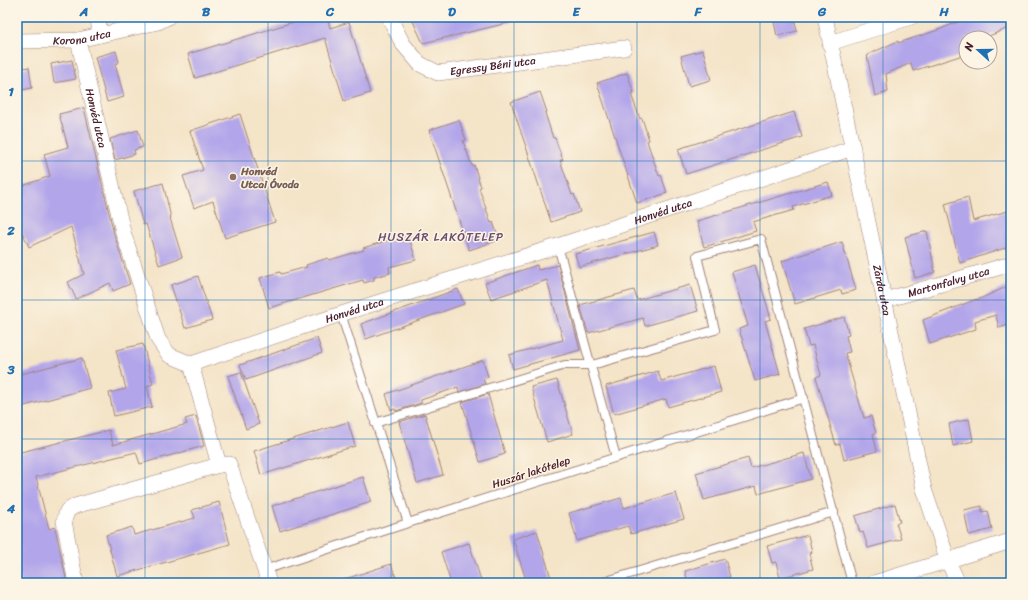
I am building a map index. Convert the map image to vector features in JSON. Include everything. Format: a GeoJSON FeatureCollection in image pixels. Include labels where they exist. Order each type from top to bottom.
{"type":"FeatureCollection","features":[{"type":"Feature","properties":{"kind":"street"},"geometry":{"type":"LineString","coordinates":[[98,17],[100,35]]}},
{"type":"Feature","properties":{"kind":"street","name":"Korona utca"},"geometry":{"type":"LineString","coordinates":[[17,41],[78,40],[158,22],[168,17]]}},
{"type":"Feature","properties":{"kind":"street","name":"Egressy Béni utca"},"geometry":{"type":"LineString","coordinates":[[390,17],[403,44],[420,64],[438,73],[624,48]]}},
{"type":"Feature","properties":{"kind":"street","name":"Zárda utca"},"geometry":{"type":"LineString","coordinates":[[825,17],[924,490],[948,560],[958,583]]}},
{"type":"Feature","properties":{"kind":"street"},"geometry":{"type":"LineString","coordinates":[[830,43],[911,17]]}},
{"type":"Feature","properties":{"kind":"street","name":"Honvéd utca"},"geometry":{"type":"LineString","coordinates":[[78,40],[123,232],[158,339],[169,356],[191,364],[341,314],[558,246],[853,148]]}},
{"type":"Feature","properties":{"kind":"street","name":"Martonfalvy utca"},"geometry":{"type":"LineString","coordinates":[[885,300],[1011,264]]}},
{"type":"Feature","properties":{"kind":"street"},"geometry":{"type":"LineString","coordinates":[[191,364],[219,465]]}},
{"type":"Feature","properties":{"kind":"street"},"geometry":{"type":"LineString","coordinates":[[76,583],[64,521],[67,512],[75,506],[219,465],[229,464],[266,576]]}},
{"type":"Feature","properties":{"kind":"street"},"geometry":{"type":"LineString","coordinates":[[874,583],[1011,541]]}},
{"type":"Feature","properties":{"kind":"lane"},"geometry":{"type":"LineString","coordinates":[[375,423],[565,365],[592,365],[714,330],[697,256],[761,239],[852,583]]}},
{"type":"Feature","properties":{"kind":"lane"},"geometry":{"type":"LineString","coordinates":[[558,246],[592,365],[616,457]]}},
{"type":"Feature","properties":{"kind":"lane"},"geometry":{"type":"LineString","coordinates":[[341,314],[408,522]]}},
{"type":"Feature","properties":{"kind":"lane","name":"Huszár lakótelep"},"geometry":{"type":"LineString","coordinates":[[266,576],[408,522],[804,398]]}},
{"type":"Feature","properties":{"kind":"lane"},"geometry":{"type":"LineString","coordinates":[[600,583],[834,512]]}},
{"type":"Feature","properties":{"kind":"building"},"geometry":{"type":"Polygon","coordinates":[[[310,17],[327,17],[330,28],[349,22],[370,93],[344,101],[325,38],[195,78],[188,54],[310,17]]]}},
{"type":"Feature","properties":{"kind":"building"},"geometry":{"type":"Polygon","coordinates":[[[411,17],[511,17],[512,22],[423,43],[411,17]]]}},
{"type":"Feature","properties":{"kind":"building"},"geometry":{"type":"Polygon","coordinates":[[[773,17],[794,17],[797,31],[777,36],[773,17]]]}},
{"type":"Feature","properties":{"kind":"building"},"geometry":{"type":"Polygon","coordinates":[[[969,17],[1011,17],[1011,27],[998,32],[998,30],[958,30],[958,57],[913,71],[911,63],[886,74],[888,92],[875,96],[867,55],[898,41],[898,43],[941,29],[969,17]]]}},
{"type":"Feature","properties":{"kind":"building"},"geometry":{"type":"Polygon","coordinates":[[[703,50],[711,80],[689,86],[681,56],[703,50]]]}},
{"type":"Feature","properties":{"kind":"building"},"geometry":{"type":"Polygon","coordinates":[[[116,51],[119,62],[115,64],[124,97],[107,102],[95,57],[116,51]]]}},
{"type":"Feature","properties":{"kind":"building"},"geometry":{"type":"Polygon","coordinates":[[[72,60],[76,79],[54,83],[51,64],[72,60]]]}},
{"type":"Feature","properties":{"kind":"building"},"geometry":{"type":"Polygon","coordinates":[[[29,67],[32,88],[17,91],[17,69],[29,67]]]}},
{"type":"Feature","properties":{"kind":"building"},"geometry":{"type":"Polygon","coordinates":[[[627,73],[634,93],[631,94],[640,119],[642,118],[649,140],[647,141],[659,176],[661,175],[667,193],[637,203],[597,83],[627,73]]]}},
{"type":"Feature","properties":{"kind":"building"},"geometry":{"type":"Polygon","coordinates":[[[540,92],[547,112],[545,113],[553,138],[555,138],[563,160],[560,160],[572,195],[574,194],[580,212],[551,222],[511,102],[540,92]]]}},
{"type":"Feature","properties":{"kind":"building"},"geometry":{"type":"Polygon","coordinates":[[[84,108],[114,234],[130,284],[113,291],[110,283],[76,299],[68,282],[84,274],[71,227],[29,247],[17,221],[17,188],[50,176],[44,154],[68,147],[59,114],[84,108]]]}},
{"type":"Feature","properties":{"kind":"building"},"geometry":{"type":"Polygon","coordinates":[[[794,112],[802,137],[686,174],[678,149],[794,112]]]}},
{"type":"Feature","properties":{"kind":"building"},"geometry":{"type":"Polygon","coordinates":[[[240,114],[275,222],[225,238],[213,201],[194,208],[183,176],[203,170],[190,131],[240,114]]]}},
{"type":"Feature","properties":{"kind":"building"},"geometry":{"type":"Polygon","coordinates":[[[459,120],[466,140],[463,141],[472,166],[474,165],[481,187],[479,188],[491,223],[493,222],[499,240],[469,250],[429,130],[459,120]]]}},
{"type":"Feature","properties":{"kind":"building"},"geometry":{"type":"Polygon","coordinates":[[[138,130],[143,147],[134,150],[135,154],[115,160],[110,139],[138,130]]]}},
{"type":"Feature","properties":{"kind":"building"},"geometry":{"type":"Polygon","coordinates":[[[828,182],[832,195],[793,207],[794,210],[753,222],[756,231],[704,247],[697,221],[828,182]]]}},
{"type":"Feature","properties":{"kind":"building"},"geometry":{"type":"Polygon","coordinates":[[[163,183],[170,218],[182,257],[159,265],[146,224],[143,225],[134,191],[163,183]]]}},
{"type":"Feature","properties":{"kind":"building"},"geometry":{"type":"Polygon","coordinates":[[[968,197],[973,221],[1011,210],[1011,246],[960,263],[945,204],[968,197]]]}},
{"type":"Feature","properties":{"kind":"building"},"geometry":{"type":"Polygon","coordinates":[[[927,231],[935,272],[915,278],[905,237],[927,231]]]}},
{"type":"Feature","properties":{"kind":"building"},"geometry":{"type":"Polygon","coordinates":[[[654,232],[658,245],[579,267],[575,254],[654,232]]]}},
{"type":"Feature","properties":{"kind":"building"},"geometry":{"type":"Polygon","coordinates":[[[408,234],[416,260],[389,267],[390,273],[374,277],[374,280],[364,283],[363,280],[269,308],[260,278],[280,272],[281,274],[307,267],[306,265],[328,258],[329,260],[364,250],[363,248],[408,234]]]}},
{"type":"Feature","properties":{"kind":"building"},"geometry":{"type":"Polygon","coordinates":[[[842,242],[856,290],[842,294],[841,290],[795,304],[782,261],[842,242]]]}},
{"type":"Feature","properties":{"kind":"building"},"geometry":{"type":"Polygon","coordinates":[[[537,265],[538,270],[558,265],[580,350],[513,369],[509,355],[563,340],[547,280],[491,299],[485,283],[537,265]]]}},
{"type":"Feature","properties":{"kind":"building"},"geometry":{"type":"Polygon","coordinates":[[[755,265],[771,319],[765,321],[780,374],[755,381],[739,329],[748,326],[732,272],[755,265]]]}},
{"type":"Feature","properties":{"kind":"building"},"geometry":{"type":"Polygon","coordinates":[[[198,276],[212,320],[185,328],[171,285],[198,276]]]}},
{"type":"Feature","properties":{"kind":"building"},"geometry":{"type":"Polygon","coordinates":[[[690,285],[698,311],[645,326],[643,318],[588,333],[580,305],[634,290],[637,300],[690,285]]]}},
{"type":"Feature","properties":{"kind":"building"},"geometry":{"type":"Polygon","coordinates":[[[1011,285],[1011,324],[999,328],[996,315],[975,321],[976,329],[930,344],[923,320],[977,300],[1011,285]]]}},
{"type":"Feature","properties":{"kind":"building"},"geometry":{"type":"Polygon","coordinates":[[[458,289],[464,304],[366,339],[361,324],[458,289]]]}},
{"type":"Feature","properties":{"kind":"building"},"geometry":{"type":"Polygon","coordinates":[[[844,317],[849,335],[846,336],[850,352],[845,353],[864,418],[871,416],[876,433],[873,434],[877,451],[844,460],[840,444],[836,445],[816,377],[821,375],[813,345],[809,346],[804,329],[844,317]]]}},
{"type":"Feature","properties":{"kind":"building"},"geometry":{"type":"Polygon","coordinates":[[[317,338],[322,353],[246,380],[240,365],[317,338]]]}},
{"type":"Feature","properties":{"kind":"building"},"geometry":{"type":"Polygon","coordinates":[[[143,344],[153,384],[147,386],[152,407],[114,416],[109,393],[126,389],[116,350],[143,344]]]}},
{"type":"Feature","properties":{"kind":"building"},"geometry":{"type":"Polygon","coordinates":[[[82,358],[90,388],[17,408],[17,375],[82,358]]]}},
{"type":"Feature","properties":{"kind":"building"},"geometry":{"type":"Polygon","coordinates":[[[483,360],[488,377],[483,379],[485,384],[459,392],[458,387],[421,400],[421,403],[396,411],[395,409],[391,410],[386,394],[483,360]]]}},
{"type":"Feature","properties":{"kind":"building"},"geometry":{"type":"Polygon","coordinates":[[[714,366],[721,392],[668,407],[666,399],[614,414],[606,386],[658,371],[661,381],[714,366]]]}},
{"type":"Feature","properties":{"kind":"building"},"geometry":{"type":"Polygon","coordinates":[[[241,372],[259,424],[246,429],[228,376],[241,372]]]}},
{"type":"Feature","properties":{"kind":"building"},"geometry":{"type":"Polygon","coordinates":[[[557,380],[573,434],[547,442],[531,387],[557,380]]]}},
{"type":"Feature","properties":{"kind":"building"},"geometry":{"type":"Polygon","coordinates":[[[488,394],[505,454],[480,462],[462,402],[488,394]]]}},
{"type":"Feature","properties":{"kind":"building"},"geometry":{"type":"Polygon","coordinates":[[[425,414],[443,475],[417,483],[399,422],[425,414]]]}},
{"type":"Feature","properties":{"kind":"building"},"geometry":{"type":"Polygon","coordinates":[[[196,416],[204,446],[140,464],[136,452],[36,477],[49,529],[55,527],[67,583],[21,583],[17,568],[17,453],[109,430],[113,445],[187,424],[185,419],[196,416]]]}},
{"type":"Feature","properties":{"kind":"building"},"geometry":{"type":"Polygon","coordinates":[[[969,419],[973,441],[953,446],[949,424],[969,419]]]}},
{"type":"Feature","properties":{"kind":"building"},"geometry":{"type":"Polygon","coordinates":[[[348,422],[355,446],[261,475],[254,451],[348,422]]]}},
{"type":"Feature","properties":{"kind":"building"},"geometry":{"type":"Polygon","coordinates":[[[804,453],[811,479],[758,494],[756,486],[704,500],[696,473],[748,458],[751,468],[804,453]]]}},
{"type":"Feature","properties":{"kind":"building"},"geometry":{"type":"Polygon","coordinates":[[[363,477],[371,502],[280,531],[272,506],[363,477]]]}},
{"type":"Feature","properties":{"kind":"building"},"geometry":{"type":"Polygon","coordinates":[[[676,493],[684,519],[631,534],[628,526],[577,541],[569,513],[621,498],[624,508],[676,493]]]}},
{"type":"Feature","properties":{"kind":"building"},"geometry":{"type":"Polygon","coordinates":[[[219,502],[230,544],[117,576],[106,535],[132,527],[134,535],[195,518],[192,510],[219,502]]]}},
{"type":"Feature","properties":{"kind":"building"},"geometry":{"type":"Polygon","coordinates":[[[895,504],[900,522],[896,523],[901,539],[868,548],[863,532],[860,533],[855,516],[895,504]]]}},
{"type":"Feature","properties":{"kind":"building"},"geometry":{"type":"Polygon","coordinates":[[[982,506],[982,512],[988,511],[992,529],[969,535],[964,510],[982,506]]]}},
{"type":"Feature","properties":{"kind":"building"},"geometry":{"type":"Polygon","coordinates":[[[537,531],[551,578],[535,583],[527,583],[513,539],[537,531]]]}},
{"type":"Feature","properties":{"kind":"building"},"geometry":{"type":"Polygon","coordinates":[[[808,535],[812,552],[809,553],[813,569],[780,578],[776,562],[772,563],[767,546],[808,535]]]}},
{"type":"Feature","properties":{"kind":"building"},"geometry":{"type":"Polygon","coordinates":[[[469,543],[482,583],[451,583],[441,552],[469,543]]]}},
{"type":"Feature","properties":{"kind":"building"},"geometry":{"type":"Polygon","coordinates":[[[725,559],[730,577],[726,578],[728,583],[688,583],[685,571],[725,559]]]}},
{"type":"Feature","properties":{"kind":"building"},"geometry":{"type":"Polygon","coordinates":[[[391,564],[398,583],[340,583],[339,581],[391,564]]]}},
{"type":"Feature","properties":{"kind":"place","name":"Honvéd Utcai Óvoda"},"geometry":{"type":"Point","coordinates":[233,177]}},
{"type":"Feature","properties":{"kind":"district","name":"HUSZÁR LAKÓTELEP"},"geometry":{"type":"Point","coordinates":[441,237]}}]}
